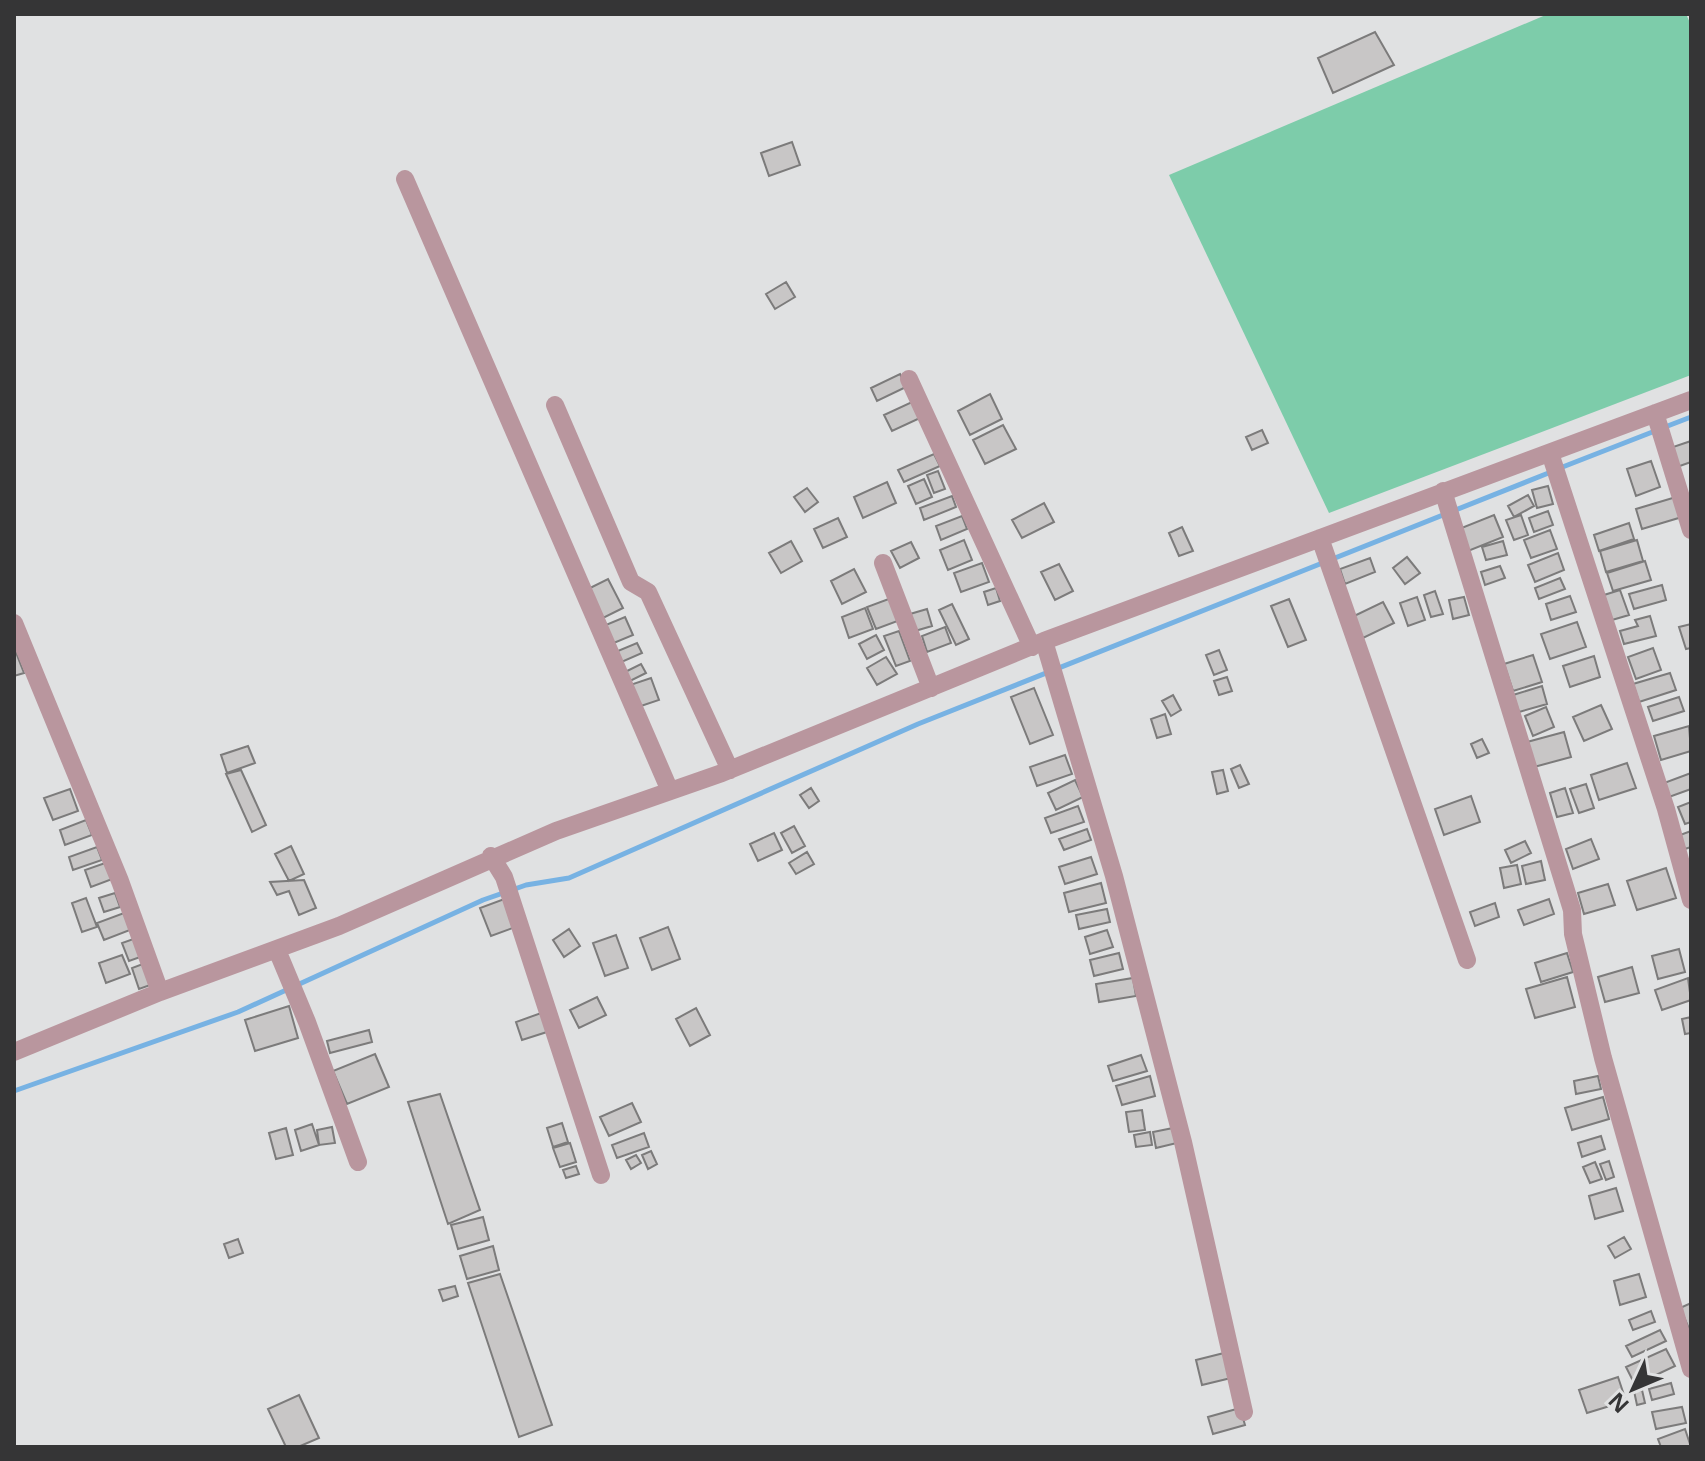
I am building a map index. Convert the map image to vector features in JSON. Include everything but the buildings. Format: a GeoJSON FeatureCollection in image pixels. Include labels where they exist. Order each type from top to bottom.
{"type":"FeatureCollection","features":[{"type":"Feature","properties":{"kind":"street"},"geometry":{"type":"LineString","coordinates":[[405,179],[670,791]]}},
{"type":"Feature","properties":{"kind":"street"},"geometry":{"type":"LineString","coordinates":[[909,379],[1045,656],[1114,876],[1183,1142],[1244,1412]]}},
{"type":"Feature","properties":{"kind":"street"},"geometry":{"type":"LineString","coordinates":[[14,1052],[160,992],[277,950],[491,856],[730,770],[931,688],[1045,656],[1321,543],[1448,506],[1552,456],[1691,400]]}},
{"type":"Feature","properties":{"kind":"street"},"geometry":{"type":"LineString","coordinates":[[555,405],[631,582],[648,592],[730,770]]}},
{"type":"Feature","properties":{"kind":"street"},"geometry":{"type":"LineString","coordinates":[[1656,416],[1691,530]]}},
{"type":"Feature","properties":{"kind":"street"},"geometry":{"type":"LineString","coordinates":[[1552,456],[1691,900]]}},
{"type":"Feature","properties":{"kind":"street"},"geometry":{"type":"LineString","coordinates":[[1448,506],[1572,910],[1573,934],[1603,1058],[1691,1369]]}},
{"type":"Feature","properties":{"kind":"street"},"geometry":{"type":"LineString","coordinates":[[1321,543],[1467,960]]}},
{"type":"Feature","properties":{"kind":"street"},"geometry":{"type":"LineString","coordinates":[[883,563],[931,688]]}},
{"type":"Feature","properties":{"kind":"street"},"geometry":{"type":"LineString","coordinates":[[14,623],[120,881],[160,992]]}},
{"type":"Feature","properties":{"kind":"street"},"geometry":{"type":"LineString","coordinates":[[491,856],[504,877],[601,1175]]}},
{"type":"Feature","properties":{"kind":"street"},"geometry":{"type":"LineString","coordinates":[[277,950],[296,992],[358,1162]]}},
{"type":"Feature","properties":{"kind":"green space"},"geometry":{"type":"Polygon","coordinates":[[[1548,14],[1686,14],[1691,25],[1691,375],[1329,513],[1169,175],[1548,14]]]}},
{"type":"Feature","properties":{"kind":"waterway"},"geometry":{"type":"LineString","coordinates":[[1665,427],[1691,417]]}},
{"type":"Feature","properties":{"kind":"waterway"},"geometry":{"type":"LineString","coordinates":[[1560,468],[1655,431]]}},
{"type":"Feature","properties":{"kind":"waterway"},"geometry":{"type":"LineString","coordinates":[[14,1091],[238,1012],[483,900],[526,885],[569,878],[918,724],[1551,472]]}}]}
